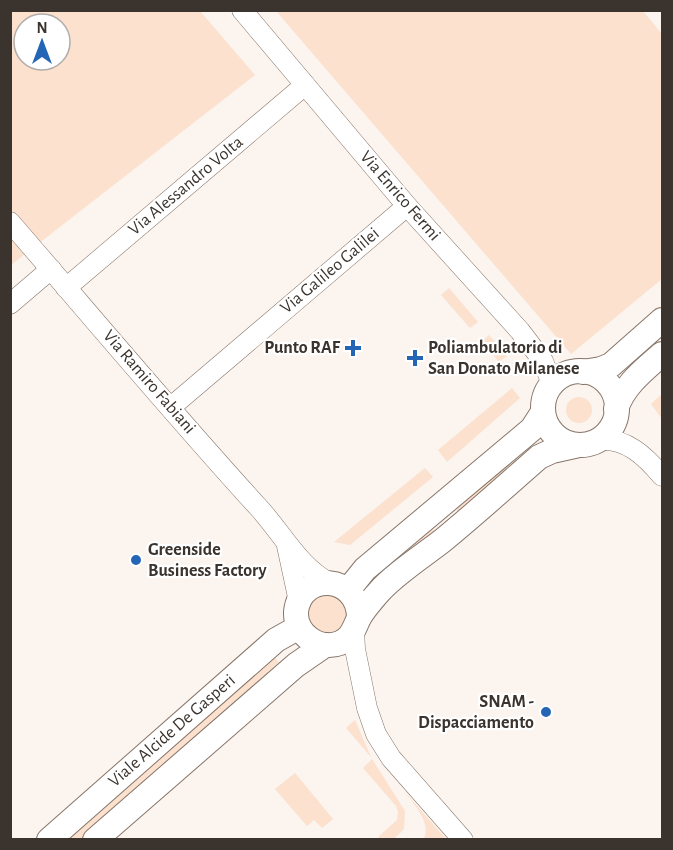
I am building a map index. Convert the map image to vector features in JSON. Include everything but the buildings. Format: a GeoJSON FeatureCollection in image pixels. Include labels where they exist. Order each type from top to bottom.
{"type":"FeatureCollection","features":[{"type":"Feature","properties":{"kind":"street","name":"Via Enrico Fermi"},"geometry":{"type":"LineString","coordinates":[[242,10],[406,206],[520,331],[543,362],[552,384]]}},
{"type":"Feature","properties":{"kind":"street","name":"Via Alessandro Volta"},"geometry":{"type":"LineString","coordinates":[[66,288],[305,85]]}},
{"type":"Feature","properties":{"kind":"street","name":"Via Galileo Galilei"},"geometry":{"type":"LineString","coordinates":[[171,407],[406,206]]}},
{"type":"Feature","properties":{"kind":"street","name":"Via Ramiro Fabiani"},"geometry":{"type":"LineString","coordinates":[[10,222],[261,511],[286,543],[316,576],[339,586]]}},
{"type":"Feature","properties":{"kind":"street"},"geometry":{"type":"LineString","coordinates":[[10,304],[51,269]]}},
{"type":"Feature","properties":{"kind":"street"},"geometry":{"type":"LineString","coordinates":[[663,320],[611,365],[601,369],[567,374],[552,384],[544,398],[543,412],[555,436],[568,443],[610,439],[624,443],[644,457],[663,476]]}},
{"type":"Feature","properties":{"kind":"street"},"geometry":{"type":"LineString","coordinates":[[589,442],[611,427],[621,396],[663,354]]}},
{"type":"Feature","properties":{"kind":"street"},"geometry":{"type":"LineString","coordinates":[[583,372],[595,375],[606,383],[614,396],[616,409]]}},
{"type":"Feature","properties":{"kind":"street","name":"Viale Alcide De Gasperi"},"geometry":{"type":"LineString","coordinates":[[49,840],[298,619],[304,594],[311,587],[320,584],[339,586],[365,569],[532,429],[543,412]]}},
{"type":"Feature","properties":{"kind":"street","name":"Viale Alcide De Gasperi"},"geometry":{"type":"LineString","coordinates":[[95,840],[296,665],[347,637],[380,591],[539,457],[552,451],[589,442]]}},
{"type":"Feature","properties":{"kind":"street"},"geometry":{"type":"LineString","coordinates":[[442,506],[459,526]]}},
{"type":"Feature","properties":{"kind":"street","name":"Via Ramiro Fabiani"},"geometry":{"type":"LineString","coordinates":[[286,543],[298,597],[298,619]]}},
{"type":"Feature","properties":{"kind":"street"},"geometry":{"type":"LineString","coordinates":[[339,586],[357,603],[347,637],[366,708],[376,734],[391,758],[463,840]]}},
{"type":"Feature","properties":{"kind":"street"},"geometry":{"type":"LineString","coordinates":[[298,619],[310,640],[347,637]]}},
{"type":"Feature","properties":{"kind":"shaded area"},"geometry":{"type":"Polygon","coordinates":[[[11,11],[200,11],[255,75],[11,265],[11,11]]]}},
{"type":"Feature","properties":{"kind":"shaded area"},"geometry":{"type":"Polygon","coordinates":[[[276,11],[643,11],[662,34],[662,279],[571,354],[276,11]]]}},
{"type":"Feature","properties":{"kind":"shaded area"},"geometry":{"type":"Polygon","coordinates":[[[449,288],[478,322],[470,328],[441,295],[449,288]]]}},
{"type":"Feature","properties":{"kind":"shaded area"},"geometry":{"type":"Polygon","coordinates":[[[489,335],[507,356],[499,362],[482,341],[489,335]]]}},
{"type":"Feature","properties":{"kind":"shaded area"},"geometry":{"type":"Polygon","coordinates":[[[512,388],[520,398],[447,462],[438,450],[512,388]]]}},
{"type":"Feature","properties":{"kind":"shaded area"},"geometry":{"type":"Polygon","coordinates":[[[662,394],[662,419],[651,404],[662,394]]]}},
{"type":"Feature","properties":{"kind":"shaded area"},"geometry":{"type":"Polygon","coordinates":[[[579,397],[588,401],[592,410],[588,419],[579,423],[570,419],[566,410],[570,401],[579,397]]]}},
{"type":"Feature","properties":{"kind":"shaded area"},"geometry":{"type":"Polygon","coordinates":[[[514,458],[518,462],[457,512],[457,508],[514,458]]]}},
{"type":"Feature","properties":{"kind":"shaded area"},"geometry":{"type":"Polygon","coordinates":[[[425,468],[433,477],[350,545],[334,542],[425,468]]]}},
{"type":"Feature","properties":{"kind":"shaded area"},"geometry":{"type":"Polygon","coordinates":[[[432,529],[438,532],[380,585],[374,575],[432,529]]]}},
{"type":"Feature","properties":{"kind":"shaded area"},"geometry":{"type":"Polygon","coordinates":[[[328,595],[335,596],[341,601],[346,607],[346,621],[341,627],[335,632],[328,633],[321,632],[315,627],[310,621],[309,614],[310,607],[315,601],[321,596],[328,595]]]}},
{"type":"Feature","properties":{"kind":"shaded area"},"geometry":{"type":"Polygon","coordinates":[[[273,656],[279,662],[81,839],[64,840],[273,656]]]}},
{"type":"Feature","properties":{"kind":"shaded area"},"geometry":{"type":"Polygon","coordinates":[[[355,720],[371,757],[346,728],[355,720]]]}},
{"type":"Feature","properties":{"kind":"shaded area"},"geometry":{"type":"Polygon","coordinates":[[[372,759],[405,811],[404,829],[394,839],[379,839],[379,836],[397,820],[398,812],[396,806],[363,768],[372,759]]]}},
{"type":"Feature","properties":{"kind":"shaded area"},"geometry":{"type":"Polygon","coordinates":[[[295,773],[333,819],[322,828],[314,820],[307,826],[275,789],[295,773]]]}},
{"type":"Feature","properties":{"kind":"shaded area"},"geometry":{"type":"Polygon","coordinates":[[[405,792],[446,839],[424,839],[426,833],[424,820],[405,792]]]}},
{"type":"Feature","properties":{"kind":"place","name":"Punto RAF"},"geometry":{"type":"Point","coordinates":[353,348]}},
{"type":"Feature","properties":{"kind":"place","name":"Poliambulatorio di San Donato Milanese"},"geometry":{"type":"Point","coordinates":[415,358]}},
{"type":"Feature","properties":{"kind":"place","name":"Greenside Business Factory"},"geometry":{"type":"Point","coordinates":[136,560]}},
{"type":"Feature","properties":{"kind":"place","name":"SNAM - Dispacciamento"},"geometry":{"type":"Point","coordinates":[546,712]}}]}
